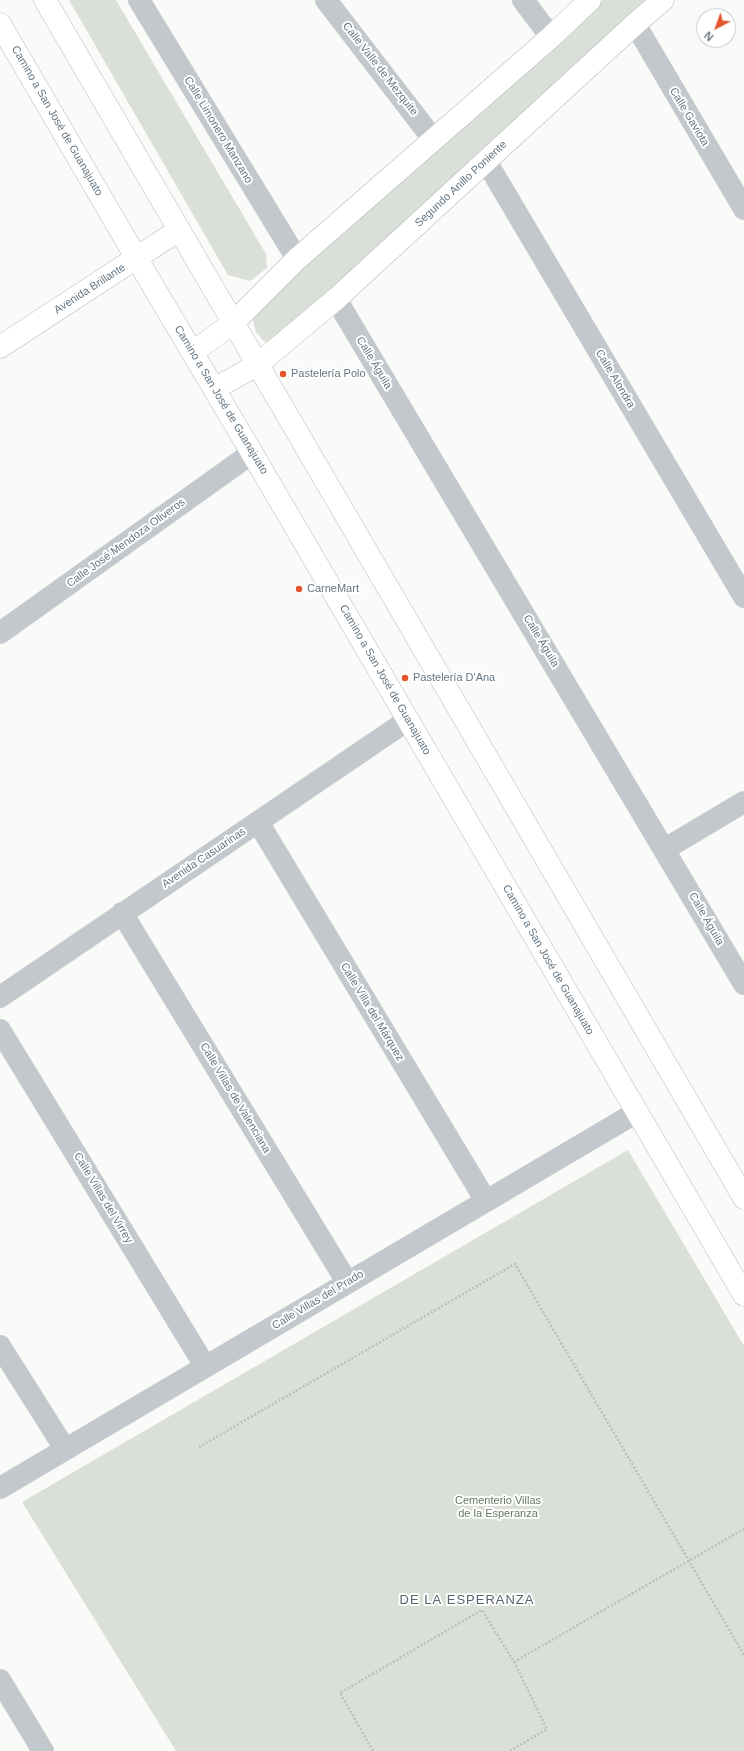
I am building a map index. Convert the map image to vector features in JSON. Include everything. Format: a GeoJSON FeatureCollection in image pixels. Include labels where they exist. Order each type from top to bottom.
{"type":"FeatureCollection","features":[{"type":"Feature","properties":{"kind":"main road"},"geometry":{"type":"LineString","coordinates":[[45,0],[744,1198]]}},
{"type":"Feature","properties":{"kind":"main road"},"geometry":{"type":"LineString","coordinates":[[193,352],[233,323],[297,259],[551,37],[590,0]]}},
{"type":"Feature","properties":{"kind":"main road","name":"Segundo Anillo Poniente"},"geometry":{"type":"LineString","coordinates":[[214,389],[258,365],[336,299],[663,0]]}},
{"type":"Feature","properties":{"kind":"main road","name":"Camino a San José de Guanajuato"},"geometry":{"type":"LineString","coordinates":[[0,24],[744,1295]]}},
{"type":"Feature","properties":{"kind":"main road","name":"Avenida Brillante"},"geometry":{"type":"LineString","coordinates":[[0,347],[137,259],[179,230]]}},
{"type":"Feature","properties":{"kind":"street","name":"Calle Limonero Manzano"},"geometry":{"type":"LineString","coordinates":[[139,0],[297,259]]}},
{"type":"Feature","properties":{"kind":"street","name":"Calle Valle de Mezquite"},"geometry":{"type":"LineString","coordinates":[[326,0],[433,139]]}},
{"type":"Feature","properties":{"kind":"street"},"geometry":{"type":"LineString","coordinates":[[523,0],[551,37]]}},
{"type":"Feature","properties":{"kind":"street","name":"Calle Gaviota"},"geometry":{"type":"LineString","coordinates":[[635,24],[744,209]]}},
{"type":"Feature","properties":{"kind":"street","name":"Calle Alondra"},"geometry":{"type":"LineString","coordinates":[[486,161],[744,597]]}},
{"type":"Feature","properties":{"kind":"street","name":"Calle Águila"},"geometry":{"type":"LineString","coordinates":[[336,299],[665,849],[744,984]]}},
{"type":"Feature","properties":{"kind":"street","name":"Calle José Mendoza Oliveros"},"geometry":{"type":"LineString","coordinates":[[0,633],[252,453]]}},
{"type":"Feature","properties":{"kind":"street","name":"Avenida Casuarinas"},"geometry":{"type":"LineString","coordinates":[[0,997],[408,720]]}},
{"type":"Feature","properties":{"kind":"street"},"geometry":{"type":"LineString","coordinates":[[665,849],[744,802]]}},
{"type":"Feature","properties":{"kind":"street","name":"Calle Villa del Márquez"},"geometry":{"type":"LineString","coordinates":[[258,822],[486,1201]]}},
{"type":"Feature","properties":{"kind":"street","name":"Calle Villas de Valenciana"},"geometry":{"type":"LineString","coordinates":[[122,913],[347,1282]]}},
{"type":"Feature","properties":{"kind":"street","name":"Calle Villas del Virrey"},"geometry":{"type":"LineString","coordinates":[[0,1030],[205,1366]]}},
{"type":"Feature","properties":{"kind":"street","name":"Calle Villas del Prado"},"geometry":{"type":"LineString","coordinates":[[0,1488],[637,1112]]}},
{"type":"Feature","properties":{"kind":"street"},"geometry":{"type":"LineString","coordinates":[[0,1346],[64,1449]]}},
{"type":"Feature","properties":{"kind":"street"},"geometry":{"type":"LineString","coordinates":[[0,1680],[43,1751]]}},
{"type":"Feature","properties":{"kind":"path"},"geometry":{"type":"LineString","coordinates":[[199,1447],[515,1264],[744,1655]]}},
{"type":"Feature","properties":{"kind":"path"},"geometry":{"type":"LineString","coordinates":[[514,1662],[744,1529]]}},
{"type":"Feature","properties":{"kind":"path"},"geometry":{"type":"LineString","coordinates":[[373,1751],[340,1693],[482,1610],[514,1662],[547,1729],[510,1751]]}},
{"type":"Feature","properties":{"kind":"green space"},"geometry":{"type":"Polygon","coordinates":[[[69,0],[116,0],[266,254],[267,268],[250,281],[228,275],[69,0]]]}},
{"type":"Feature","properties":{"kind":"green space"},"geometry":{"type":"Polygon","coordinates":[[[603,0],[652,0],[283,338],[265,342],[256,332],[252,316],[266,296],[554,46],[603,0]]]}},
{"type":"Feature","properties":{"kind":"green space","name":"Cementerio Villas de la Esperanza"},"geometry":{"type":"Polygon","coordinates":[[[628,1150],[744,1346],[744,1751],[176,1751],[22,1502],[628,1150]]]}},
{"type":"Feature","properties":{"kind":"place","name":"Pastelería Polo"},"geometry":{"type":"Point","coordinates":[283,374]}},
{"type":"Feature","properties":{"kind":"place","name":"CarneMart"},"geometry":{"type":"Point","coordinates":[299,589]}},
{"type":"Feature","properties":{"kind":"place","name":"Pastelería D'Ana"},"geometry":{"type":"Point","coordinates":[405,678]}},
{"type":"Feature","properties":{"kind":"district","name":"DE LA ESPERANZA"},"geometry":{"type":"Point","coordinates":[467,1600]}}]}
